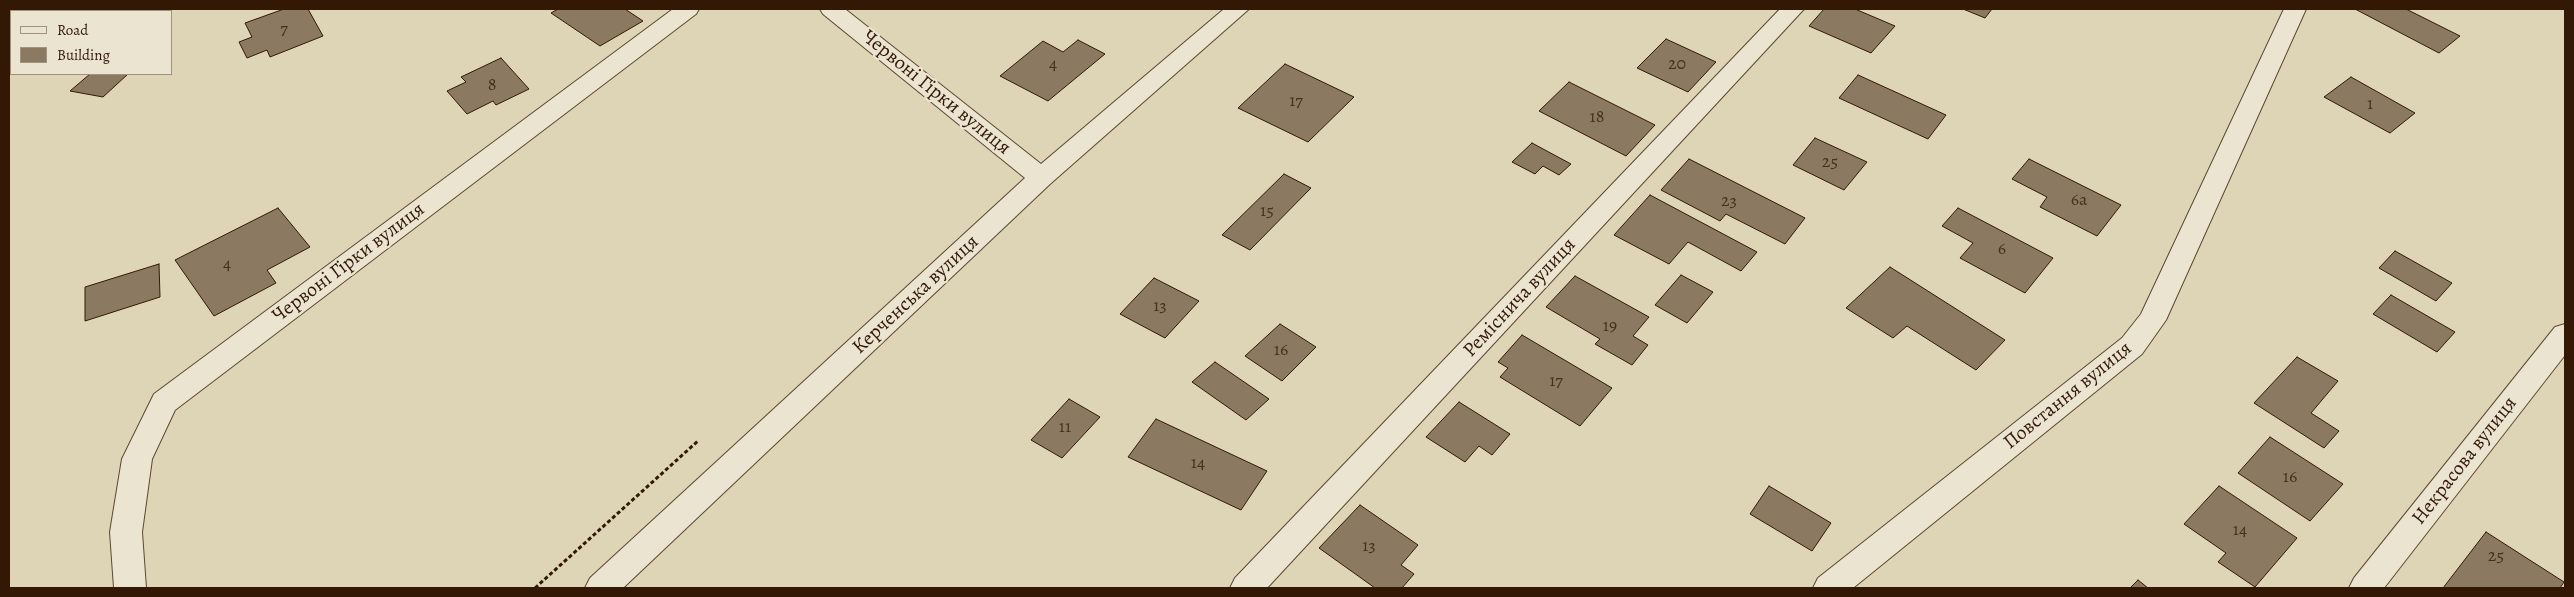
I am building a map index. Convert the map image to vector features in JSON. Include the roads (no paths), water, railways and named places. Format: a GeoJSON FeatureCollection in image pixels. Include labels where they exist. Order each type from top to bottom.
{"type":"FeatureCollection","features":[{"type":"Feature","properties":{"kind":"street","name":"Червоні Гірки вулиця"},"geometry":{"type":"LineString","coordinates":[[130,588],[126,532],[137,459],[164,402],[688,9]]}},
{"type":"Feature","properties":{"kind":"street","name":"Червоні Гірки вулиця"},"geometry":{"type":"LineString","coordinates":[[831,9],[1041,178]]}},
{"type":"Feature","properties":{"kind":"street","name":"Керченська вулиця"},"geometry":{"type":"LineString","coordinates":[[601,588],[1041,178],[1238,9]]}},
{"type":"Feature","properties":{"kind":"street","name":"Реміснича вулиця"},"geometry":{"type":"LineString","coordinates":[[1246,588],[1794,9]]}},
{"type":"Feature","properties":{"kind":"street","name":"Повстання вулиця"},"geometry":{"type":"LineString","coordinates":[[1829,588],[2132,346],[2152,320],[2295,9]]}},
{"type":"Feature","properties":{"kind":"street","name":"Некрасова вулиця"},"geometry":{"type":"LineString","coordinates":[[2365,588],[2565,335]]}}]}
